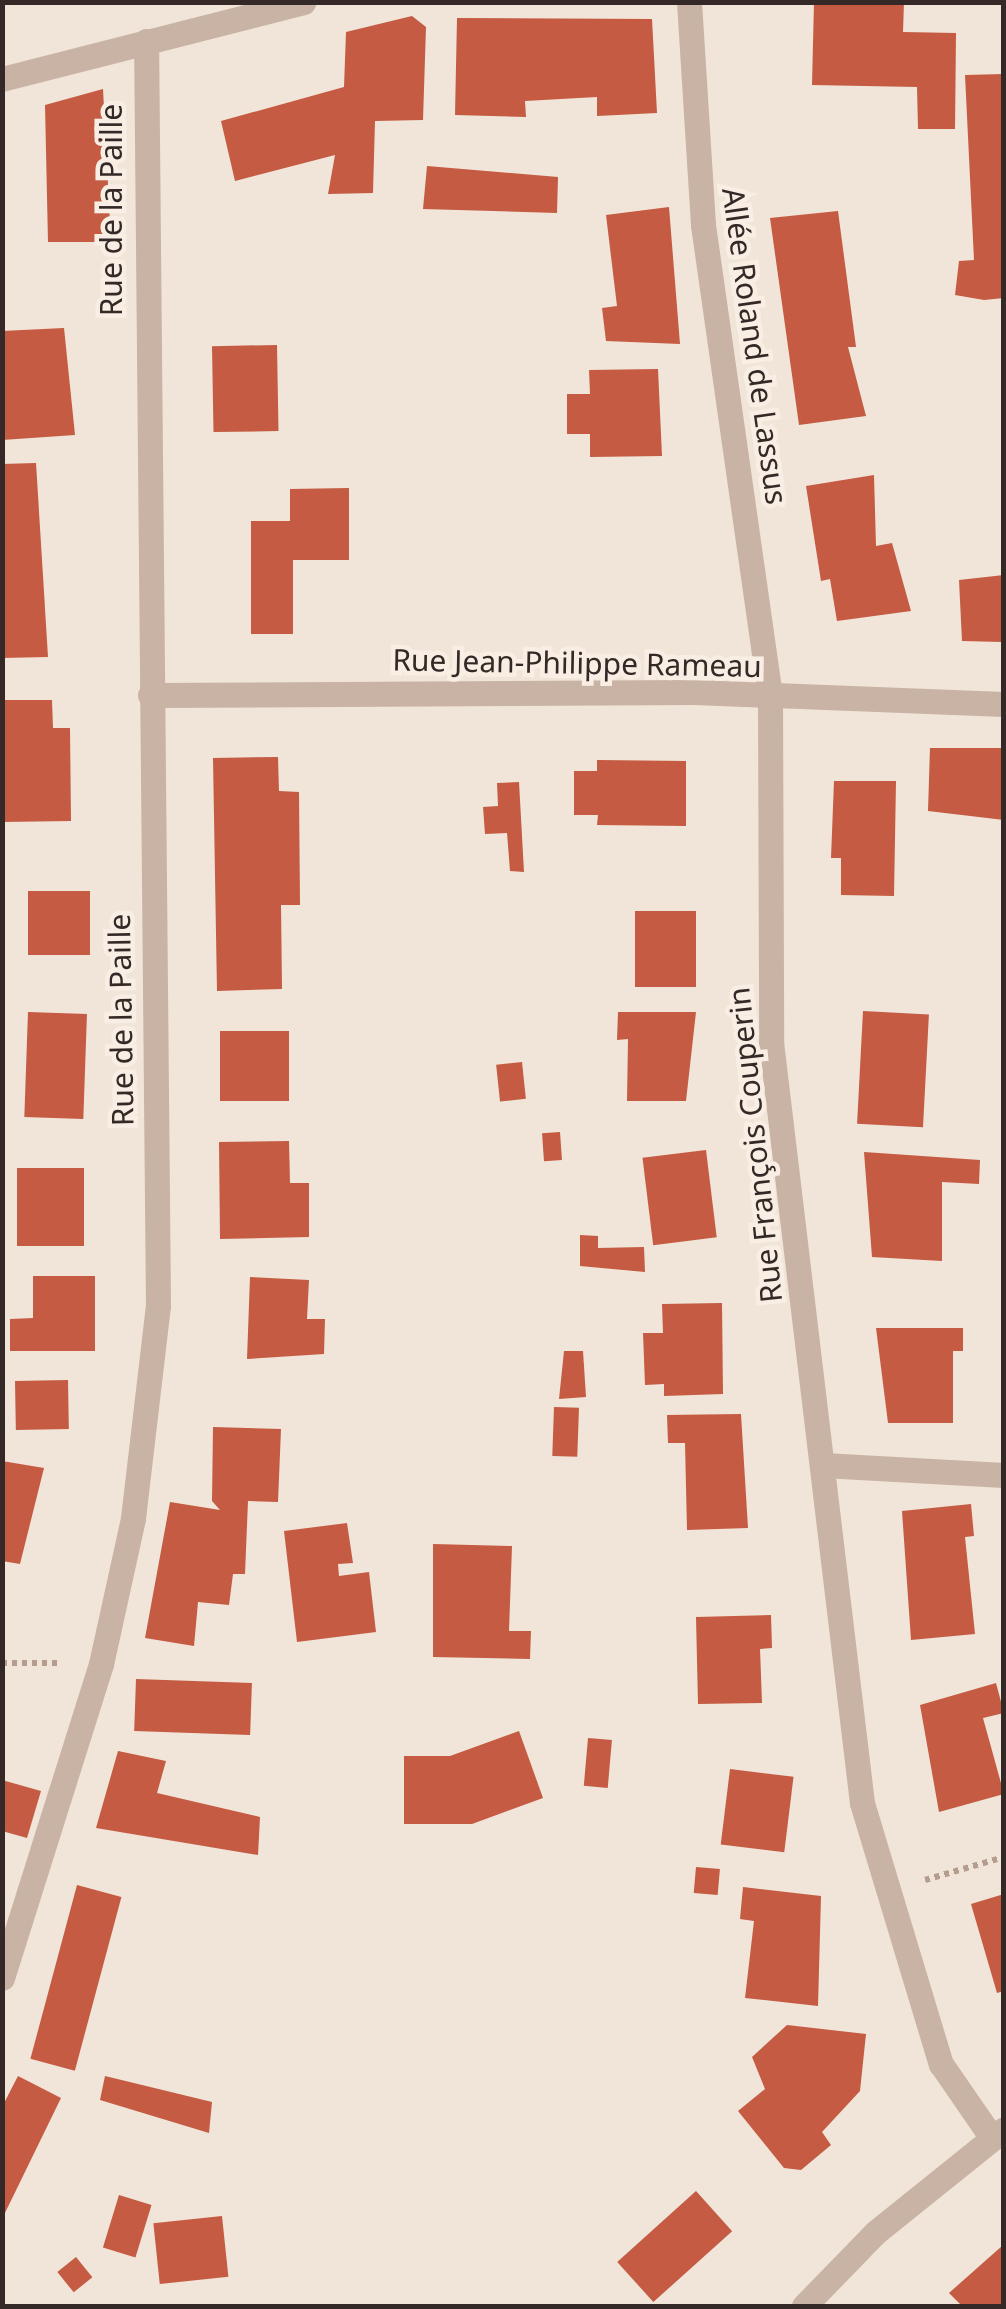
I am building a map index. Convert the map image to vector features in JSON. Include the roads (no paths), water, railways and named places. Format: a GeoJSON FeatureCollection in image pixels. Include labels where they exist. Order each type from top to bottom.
{"type":"FeatureCollection","features":[{"type":"Feature","properties":{"kind":"street"},"geometry":{"type":"LineString","coordinates":[[2,79],[303,2]]}},
{"type":"Feature","properties":{"kind":"street","name":"Allée Roland de Lassus"},"geometry":{"type":"LineString","coordinates":[[689,2],[703,225],[770,697]]}},
{"type":"Feature","properties":{"kind":"street","name":"Rue de la Paille"},"geometry":{"type":"LineString","coordinates":[[2,1978],[102,1664],[132,1518],[158,1306],[146,41]]}},
{"type":"Feature","properties":{"kind":"street","name":"Rue Jean-Philippe Rameau"},"geometry":{"type":"LineString","coordinates":[[150,695],[770,697],[1004,704]]}},
{"type":"Feature","properties":{"kind":"street","name":"Rue François Couperin"},"geometry":{"type":"LineString","coordinates":[[770,697],[772,1042],[862,1803],[940,2064],[998,2133]]}},
{"type":"Feature","properties":{"kind":"street"},"geometry":{"type":"LineString","coordinates":[[823,1465],[1004,1474]]}},
{"type":"Feature","properties":{"kind":"street"},"geometry":{"type":"LineString","coordinates":[[804,2306],[876,2232],[998,2133]]}}]}
